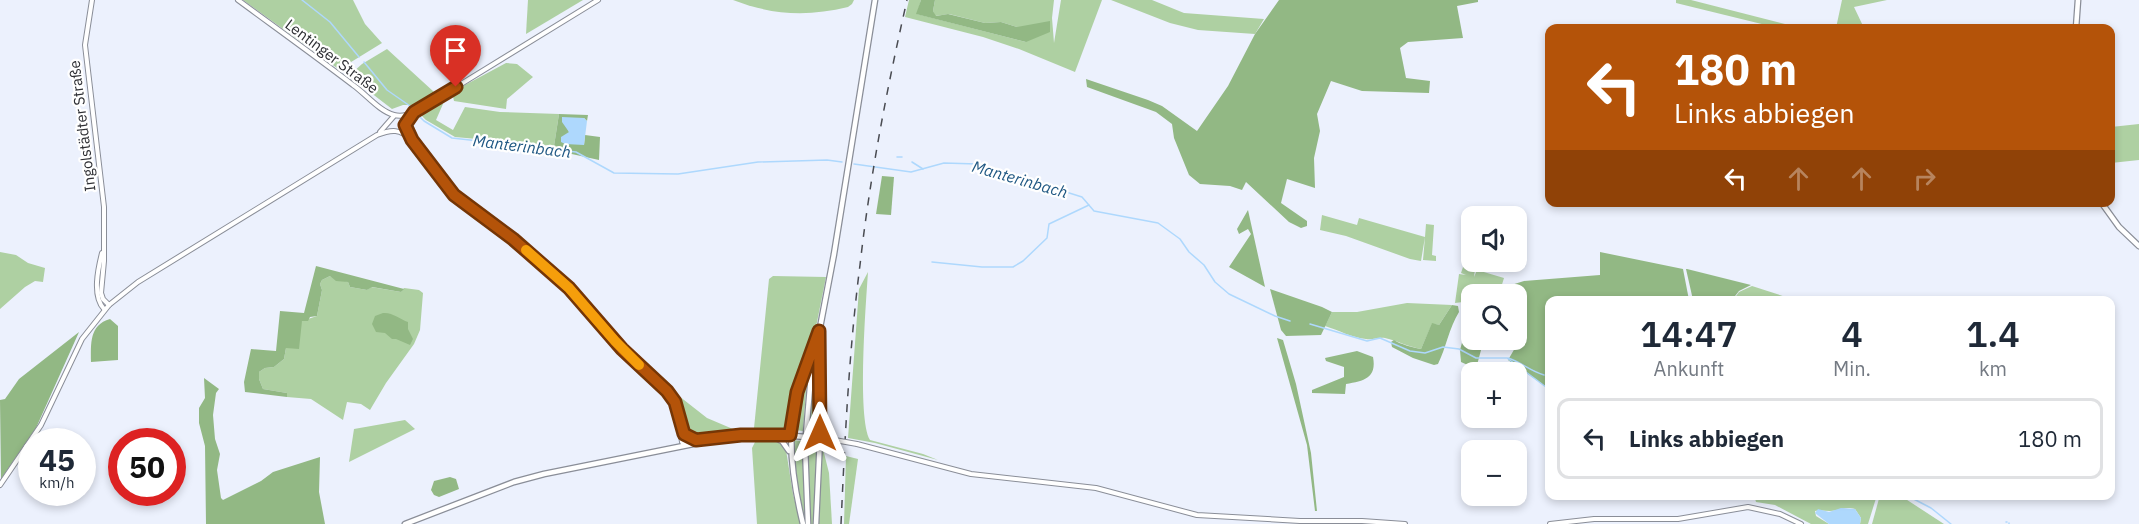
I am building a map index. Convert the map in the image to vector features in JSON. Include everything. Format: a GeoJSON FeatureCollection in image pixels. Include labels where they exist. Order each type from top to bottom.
{"type":"FeatureCollection","features":[{"type":"Feature","properties":{"kind":"main road"},"geometry":{"type":"LineString","coordinates":[[808,524],[805,446],[808,396],[875,0]]}},
{"type":"Feature","properties":{"kind":"main road"},"geometry":{"type":"LineString","coordinates":[[2076,24],[2078,0]]}},
{"type":"Feature","properties":{"kind":"main road"},"geometry":{"type":"LineString","coordinates":[[2104,207],[2114,221],[2139,246]]}},
{"type":"Feature","properties":{"kind":"main road"},"geometry":{"type":"LineString","coordinates":[[816,524],[819,331]]}},
{"type":"Feature","properties":{"kind":"main road"},"geometry":{"type":"LineString","coordinates":[[803,524],[793,482],[790,453],[797,392],[818,337]]}},
{"type":"Feature","properties":{"kind":"main road"},"geometry":{"type":"LineString","coordinates":[[405,524],[514,482],[586,465],[741,435],[819,438]]}},
{"type":"Feature","properties":{"kind":"main road"},"geometry":{"type":"LineString","coordinates":[[765,435],[782,441],[790,453]]}},
{"type":"Feature","properties":{"kind":"street","name":"Ingolstädter Straße"},"geometry":{"type":"LineString","coordinates":[[92,0],[85,45],[104,207],[104,261],[101,293],[109,305]]}},
{"type":"Feature","properties":{"kind":"street","name":"Lentinger Straße"},"geometry":{"type":"LineString","coordinates":[[238,0],[342,76],[383,110],[395,115]]}},
{"type":"Feature","properties":{"kind":"street"},"geometry":{"type":"LineString","coordinates":[[0,485],[41,425],[82,339],[109,305],[138,282],[377,135],[395,115],[401,116],[414,112],[598,0]]}},
{"type":"Feature","properties":{"kind":"street","name":"Lentinger Straße"},"geometry":{"type":"LineString","coordinates":[[383,110],[389,122]]}},
{"type":"Feature","properties":{"kind":"street"},"geometry":{"type":"LineString","coordinates":[[377,135],[402,129],[414,112]]}},
{"type":"Feature","properties":{"kind":"street"},"geometry":{"type":"LineString","coordinates":[[401,116],[412,140],[454,195],[513,239],[569,288],[622,349],[667,391],[675,402],[685,445]]}},
{"type":"Feature","properties":{"kind":"street"},"geometry":{"type":"LineString","coordinates":[[389,122],[396,130],[412,140]]}},
{"type":"Feature","properties":{"kind":"street","name":"Ingolstädter Straße"},"geometry":{"type":"LineString","coordinates":[[103,249],[97,288],[98,300],[104,310]]}},
{"type":"Feature","properties":{"kind":"street"},"geometry":{"type":"LineString","coordinates":[[683,436],[696,440],[712,439]]}},
{"type":"Feature","properties":{"kind":"street"},"geometry":{"type":"LineString","coordinates":[[675,447],[683,436]]}},
{"type":"Feature","properties":{"kind":"street"},"geometry":{"type":"LineString","coordinates":[[819,438],[857,444],[971,474],[1096,488],[1197,515],[1289,521],[1362,521],[1405,524]]}},
{"type":"Feature","properties":{"kind":"street"},"geometry":{"type":"LineString","coordinates":[[1550,524],[1594,519],[1663,520],[1748,507],[1780,514],[1801,524]]}},
{"type":"Feature","properties":{"kind":"green space"},"geometry":{"type":"Polygon","coordinates":[[[243,0],[353,0],[365,24],[382,43],[343,67],[337,68],[243,0]]]}},
{"type":"Feature","properties":{"kind":"green space"},"geometry":{"type":"Polygon","coordinates":[[[528,0],[583,0],[526,34],[528,0]]]}},
{"type":"Feature","properties":{"kind":"green space"},"geometry":{"type":"Polygon","coordinates":[[[733,0],[854,0],[848,7],[818,12],[790,13],[762,9],[733,0]]]}},
{"type":"Feature","properties":{"kind":"green space"},"geometry":{"type":"Polygon","coordinates":[[[909,0],[921,0],[917,14],[1026,42],[1017,27],[1001,22],[985,23],[949,14],[935,16],[933,11],[935,0],[1054,0],[1052,18],[1054,43],[1061,0],[1102,0],[1075,72],[983,37],[905,17],[909,0]]]}},
{"type":"Feature","properties":{"kind":"green space"},"geometry":{"type":"Polygon","coordinates":[[[921,0],[935,0],[933,11],[936,16],[948,14],[985,23],[1001,22],[1017,27],[1050,21],[1050,32],[1026,42],[916,14],[921,0]]]}},
{"type":"Feature","properties":{"kind":"green space"},"geometry":{"type":"Polygon","coordinates":[[[1111,0],[1152,0],[1184,13],[1264,19],[1255,34],[1198,30],[1170,23],[1111,0]]]}},
{"type":"Feature","properties":{"kind":"green space"},"geometry":{"type":"Polygon","coordinates":[[[1279,0],[1478,0],[1478,2],[1457,6],[1463,38],[1408,42],[1400,48],[1406,78],[1430,81],[1429,93],[1362,91],[1331,81],[1317,114],[1320,131],[1314,158],[1315,188],[1287,179],[1281,203],[1307,221],[1307,226],[1301,228],[1289,222],[1246,182],[1242,190],[1230,186],[1200,184],[1189,175],[1174,138],[1172,124],[1156,112],[1087,87],[1086,79],[1162,106],[1197,131],[1228,86],[1255,34],[1279,0]]]}},
{"type":"Feature","properties":{"kind":"green space"},"geometry":{"type":"Polygon","coordinates":[[[1676,0],[1691,0],[1785,24],[1762,24],[1676,3],[1676,0]]]}},
{"type":"Feature","properties":{"kind":"green space"},"geometry":{"type":"Polygon","coordinates":[[[1842,0],[1887,0],[1854,7],[1862,24],[1837,24],[1842,0]]]}},
{"type":"Feature","properties":{"kind":"green space"},"geometry":{"type":"Polygon","coordinates":[[[387,49],[434,92],[414,105],[403,105],[392,109],[353,79],[352,73],[362,64],[387,49]]]}},
{"type":"Feature","properties":{"kind":"green space"},"geometry":{"type":"Polygon","coordinates":[[[506,63],[517,64],[533,77],[507,99],[506,109],[454,101],[452,92],[506,63]]]}},
{"type":"Feature","properties":{"kind":"green space"},"geometry":{"type":"Polygon","coordinates":[[[439,102],[443,104],[436,120],[453,130],[465,107],[500,112],[559,114],[554,146],[455,137],[420,114],[439,102]]]}},
{"type":"Feature","properties":{"kind":"green space"},"geometry":{"type":"Polygon","coordinates":[[[559,114],[588,115],[587,121],[584,118],[566,125],[569,132],[584,145],[585,135],[600,137],[599,160],[558,151],[554,146],[559,114]]]}},
{"type":"Feature","properties":{"kind":"green space"},"geometry":{"type":"Polygon","coordinates":[[[2139,124],[2139,160],[2115,163],[2115,127],[2139,124]]]}},
{"type":"Feature","properties":{"kind":"green space"},"geometry":{"type":"Polygon","coordinates":[[[882,176],[894,177],[891,215],[876,214],[882,176]]]}},
{"type":"Feature","properties":{"kind":"green space"},"geometry":{"type":"Polygon","coordinates":[[[1248,210],[1265,287],[1229,267],[1251,234],[1248,229],[1239,234],[1237,229],[1248,210]]]}},
{"type":"Feature","properties":{"kind":"green space"},"geometry":{"type":"Polygon","coordinates":[[[1322,215],[1357,225],[1359,218],[1425,237],[1421,261],[1346,236],[1320,230],[1322,215]]]}},
{"type":"Feature","properties":{"kind":"green space"},"geometry":{"type":"Polygon","coordinates":[[[1426,224],[1434,225],[1432,255],[1436,256],[1436,261],[1423,260],[1426,224]]]}},
{"type":"Feature","properties":{"kind":"green space"},"geometry":{"type":"Polygon","coordinates":[[[0,252],[16,255],[28,263],[45,268],[43,282],[35,281],[25,287],[0,309],[0,252]]]}},
{"type":"Feature","properties":{"kind":"green space"},"geometry":{"type":"Polygon","coordinates":[[[1600,252],[1683,269],[1688,296],[1545,296],[1545,386],[1527,373],[1527,362],[1508,360],[1514,350],[1527,350],[1527,284],[1514,284],[1524,281],[1600,275],[1600,252]]]}},
{"type":"Feature","properties":{"kind":"green space"},"geometry":{"type":"Polygon","coordinates":[[[316,266],[404,289],[401,292],[372,287],[367,290],[350,287],[348,282],[336,281],[330,276],[322,280],[317,316],[310,317],[308,321],[302,321],[299,349],[286,348],[284,359],[274,367],[265,368],[259,372],[263,389],[287,393],[287,397],[245,392],[244,382],[251,349],[276,351],[280,311],[304,313],[316,266]]]}},
{"type":"Feature","properties":{"kind":"green space"},"geometry":{"type":"Polygon","coordinates":[[[1686,269],[1751,285],[1739,291],[1735,296],[1692,296],[1686,269]]]}},
{"type":"Feature","properties":{"kind":"green space"},"geometry":{"type":"Polygon","coordinates":[[[868,272],[863,385],[866,427],[870,440],[938,460],[848,438],[859,289],[868,272]]]}},
{"type":"Feature","properties":{"kind":"green space"},"geometry":{"type":"Polygon","coordinates":[[[1475,272],[1474,277],[1476,272],[1484,272],[1504,278],[1502,284],[1461,284],[1461,302],[1455,303],[1459,274],[1466,275],[1461,273],[1475,272]]]}},
{"type":"Feature","properties":{"kind":"green space"},"geometry":{"type":"Polygon","coordinates":[[[330,276],[348,282],[350,287],[367,290],[371,287],[401,292],[404,288],[419,290],[423,293],[420,330],[414,344],[370,410],[361,404],[347,402],[343,420],[311,399],[287,397],[287,393],[263,389],[259,379],[259,372],[265,368],[274,367],[284,359],[286,348],[302,321],[317,316],[322,290],[320,284],[322,280],[330,276]]]}},
{"type":"Feature","properties":{"kind":"green space"},"geometry":{"type":"Polygon","coordinates":[[[773,276],[826,277],[813,342],[795,397],[790,428],[756,429],[754,428],[769,279],[773,276]]]}},
{"type":"Feature","properties":{"kind":"green space"},"geometry":{"type":"Polygon","coordinates":[[[1752,286],[1783,296],[1736,296],[1739,292],[1752,286]]]}},
{"type":"Feature","properties":{"kind":"green space"},"geometry":{"type":"Polygon","coordinates":[[[1270,289],[1332,312],[1321,335],[1286,336],[1281,330],[1270,289]]]}},
{"type":"Feature","properties":{"kind":"green space"},"geometry":{"type":"Polygon","coordinates":[[[1407,303],[1452,305],[1439,325],[1432,324],[1421,349],[1385,338],[1356,337],[1325,326],[1332,312],[1357,312],[1407,303]]]}},
{"type":"Feature","properties":{"kind":"green space"},"geometry":{"type":"Polygon","coordinates":[[[1452,305],[1458,306],[1459,312],[1438,364],[1434,365],[1413,358],[1392,347],[1391,342],[1394,340],[1421,349],[1432,323],[1439,325],[1452,305]]]}},
{"type":"Feature","properties":{"kind":"green space"},"geometry":{"type":"Polygon","coordinates":[[[383,313],[408,322],[408,329],[413,339],[410,345],[392,339],[385,333],[376,332],[372,324],[375,316],[383,313]]]}},
{"type":"Feature","properties":{"kind":"green space"},"geometry":{"type":"Polygon","coordinates":[[[110,319],[118,326],[118,360],[91,362],[91,342],[95,330],[110,319]]]}},
{"type":"Feature","properties":{"kind":"green space"},"geometry":{"type":"Polygon","coordinates":[[[79,332],[36,428],[18,428],[18,454],[1,479],[0,400],[5,399],[19,379],[79,332]]]}},
{"type":"Feature","properties":{"kind":"green space"},"geometry":{"type":"Polygon","coordinates":[[[1277,338],[1283,340],[1296,384],[1311,453],[1317,511],[1315,511],[1307,445],[1277,338]]]}},
{"type":"Feature","properties":{"kind":"green space"},"geometry":{"type":"Polygon","coordinates":[[[1461,346],[1461,350],[1481,350],[1478,362],[1461,362],[1460,350],[1461,346]]]}},
{"type":"Feature","properties":{"kind":"green space"},"geometry":{"type":"Polygon","coordinates":[[[813,350],[806,391],[803,431],[795,430],[796,401],[813,350]]]}},
{"type":"Feature","properties":{"kind":"green space"},"geometry":{"type":"Polygon","coordinates":[[[1357,351],[1373,357],[1373,370],[1368,377],[1346,384],[1345,394],[1312,393],[1312,390],[1344,377],[1344,367],[1326,361],[1325,358],[1357,351]]]}},
{"type":"Feature","properties":{"kind":"green space"},"geometry":{"type":"Polygon","coordinates":[[[817,353],[818,430],[817,432],[808,431],[817,353]]]}},
{"type":"Feature","properties":{"kind":"green space"},"geometry":{"type":"Polygon","coordinates":[[[204,378],[219,389],[216,393],[213,415],[215,439],[220,454],[217,470],[221,498],[223,500],[261,481],[273,472],[320,457],[319,492],[325,524],[206,524],[205,446],[199,423],[199,408],[205,398],[204,378]]]}},
{"type":"Feature","properties":{"kind":"green space"},"geometry":{"type":"Polygon","coordinates":[[[670,389],[707,418],[740,432],[692,437],[686,432],[679,404],[670,389]]]}},
{"type":"Feature","properties":{"kind":"green space"},"geometry":{"type":"Polygon","coordinates":[[[405,420],[415,429],[349,462],[354,429],[405,420]]]}},
{"type":"Feature","properties":{"kind":"green space"},"geometry":{"type":"Polygon","coordinates":[[[792,440],[802,441],[806,524],[796,488],[792,440]]]}},
{"type":"Feature","properties":{"kind":"green space"},"geometry":{"type":"Polygon","coordinates":[[[758,441],[780,443],[786,450],[793,494],[801,524],[757,524],[752,448],[758,441]]]}},
{"type":"Feature","properties":{"kind":"green space"},"geometry":{"type":"Polygon","coordinates":[[[807,441],[816,442],[817,446],[815,524],[811,524],[807,441]]]}},
{"type":"Feature","properties":{"kind":"green space"},"geometry":{"type":"Polygon","coordinates":[[[823,449],[829,473],[832,524],[818,524],[821,450],[823,449]]]}},
{"type":"Feature","properties":{"kind":"green space"},"geometry":{"type":"Polygon","coordinates":[[[846,456],[858,459],[849,524],[844,524],[846,456]]]}},
{"type":"Feature","properties":{"kind":"green space"},"geometry":{"type":"Polygon","coordinates":[[[450,477],[456,479],[459,489],[439,497],[434,495],[431,490],[434,481],[450,477]]]}},
{"type":"Feature","properties":{"kind":"green space"},"geometry":{"type":"Polygon","coordinates":[[[1755,500],[1875,500],[1868,524],[1860,524],[1861,518],[1855,509],[1815,511],[1816,516],[1829,524],[1811,524],[1775,505],[1755,500]]]}},
{"type":"Feature","properties":{"kind":"green space"},"geometry":{"type":"Polygon","coordinates":[[[1879,500],[1907,500],[1944,524],[1872,524],[1879,500]]]}},
{"type":"Feature","properties":{"kind":"water"},"geometry":{"type":"Polygon","coordinates":[[[562,117],[584,118],[587,121],[584,145],[561,142],[561,137],[569,132],[562,122],[562,117]]]}},
{"type":"Feature","properties":{"kind":"water"},"geometry":{"type":"Polygon","coordinates":[[[1841,508],[1855,509],[1861,518],[1860,524],[1829,524],[1815,513],[1818,509],[1829,512],[1841,508]]]}},
{"type":"Feature","properties":{"kind":"waterway","name":"Manterinbach"},"geometry":{"type":"LineString","coordinates":[[302,0],[330,22],[359,57]]}},
{"type":"Feature","properties":{"kind":"waterway","name":"Manterinbach"},"geometry":{"type":"LineString","coordinates":[[364,62],[387,90],[410,106]]}},
{"type":"Feature","properties":{"kind":"waterway","name":"Manterinbach"},"geometry":{"type":"LineString","coordinates":[[418,115],[452,138],[576,152],[614,173],[678,174],[758,162],[827,160],[842,162]]}},
{"type":"Feature","properties":{"kind":"waterway"},"geometry":{"type":"LineString","coordinates":[[897,157],[902,157]]}},
{"type":"Feature","properties":{"kind":"waterway"},"geometry":{"type":"LineString","coordinates":[[912,162],[923,169]]}},
{"type":"Feature","properties":{"kind":"waterway","name":"Manterinbach"},"geometry":{"type":"LineString","coordinates":[[854,164],[911,172],[944,163],[977,164],[1082,197],[1094,211],[1158,223],[1180,239],[1189,252],[1204,265],[1215,282],[1229,294],[1290,321]]}},
{"type":"Feature","properties":{"kind":"waterway"},"geometry":{"type":"LineString","coordinates":[[932,262],[982,267],[1013,267],[1023,261],[1047,238],[1049,224],[1089,205]]}},
{"type":"Feature","properties":{"kind":"waterway","name":"Manterinbach"},"geometry":{"type":"LineString","coordinates":[[1310,324],[1367,341],[1380,338],[1410,351],[1425,353],[1443,347],[1459,349],[1476,358],[1507,358],[1545,386]]}},
{"type":"Feature","properties":{"kind":"waterway"},"geometry":{"type":"LineString","coordinates":[[1508,358],[1544,375]]}},
{"type":"Feature","properties":{"kind":"waterway","name":"Manterinbach"},"geometry":{"type":"LineString","coordinates":[[1916,500],[1931,508],[1951,524]]}},
{"type":"Feature","properties":{"kind":"railway"},"geometry":{"type":"LineString","coordinates":[[841,524],[850,362],[864,232],[880,132],[907,0]]}},
{"type":"Feature","properties":{"kind":"slow traffic"},"geometry":{"type":"LineString","coordinates":[[526,250],[569,288],[639,365]]}},
{"type":"Feature","properties":{"kind":"route"},"geometry":{"type":"LineString","coordinates":[[456,87],[414,112],[409,118],[405,125],[412,140],[454,195],[513,239],[569,288],[622,349],[667,391],[675,402],[684,434],[696,440],[751,434],[790,435],[797,392],[819,331],[820,433]]}}]}
